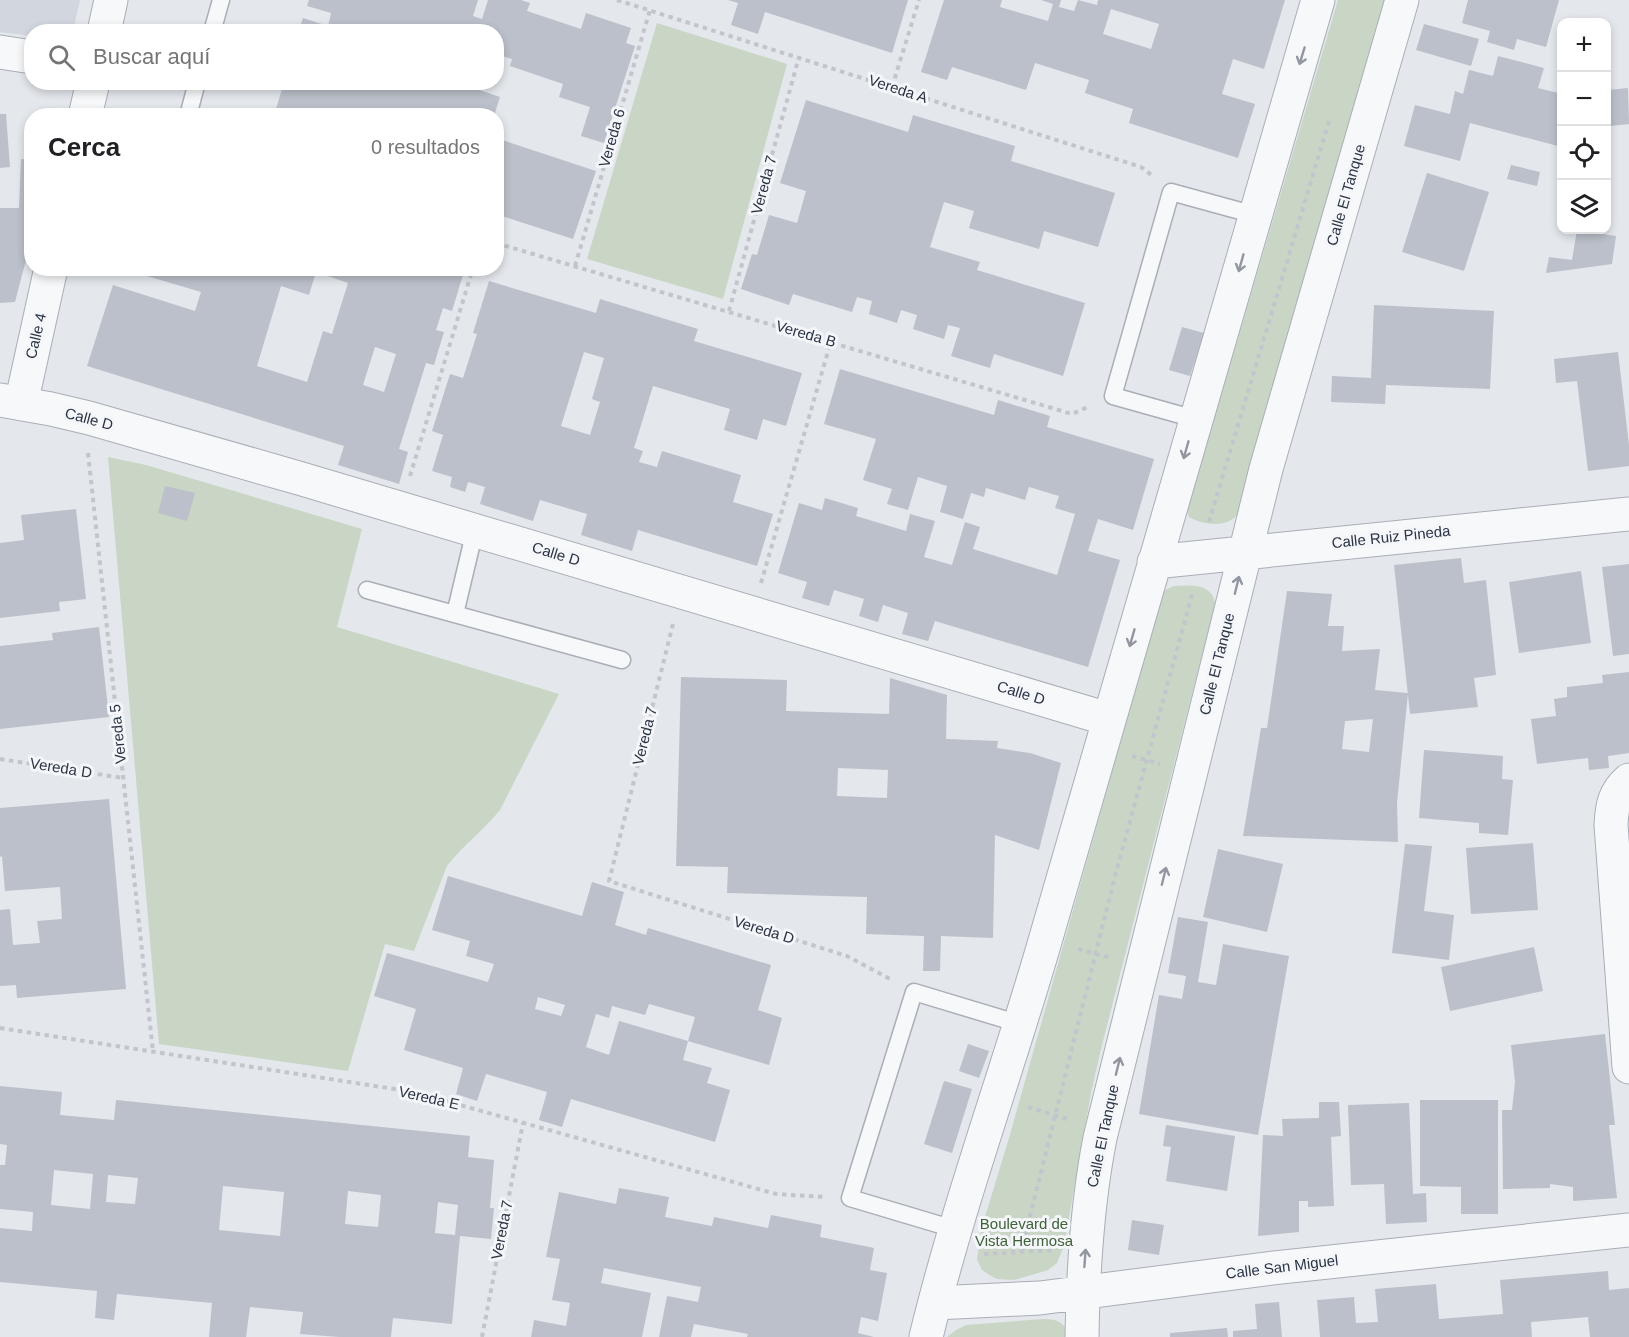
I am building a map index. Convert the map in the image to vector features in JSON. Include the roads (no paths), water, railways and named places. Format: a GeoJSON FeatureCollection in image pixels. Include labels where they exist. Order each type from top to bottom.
{"type":"FeatureCollection","features":[{"type":"Feature","properties":{"kind":"street"},"geometry":{"type":"LineString","coordinates":[[106,24],[111,0]]}},
{"type":"Feature","properties":{"kind":"street"},"geometry":{"type":"LineString","coordinates":[[926,1337],[951,1242],[1045,940],[1318,0]]}},
{"type":"Feature","properties":{"kind":"street","name":"Calle El Tanque"},"geometry":{"type":"LineString","coordinates":[[1082,1337],[1091,1181],[1102,1129],[1245,552],[1290,385],[1402,0]]}},
{"type":"Feature","properties":{"kind":"street"},"geometry":{"type":"LineString","coordinates":[[0,52],[24,56]]}},
{"type":"Feature","properties":{"kind":"street"},"geometry":{"type":"LineString","coordinates":[[89,108],[92,90]]}},
{"type":"Feature","properties":{"kind":"street","name":"Calle 4"},"geometry":{"type":"LineString","coordinates":[[10,402],[49,276]]}},
{"type":"Feature","properties":{"kind":"street","name":"Calle D"},"geometry":{"type":"LineString","coordinates":[[10,402],[84,417],[752,613],[1104,733]]}},
{"type":"Feature","properties":{"kind":"street","name":"Calle Ruiz Pineda"},"geometry":{"type":"LineString","coordinates":[[1154,562],[1629,513]]}},
{"type":"Feature","properties":{"kind":"street"},"geometry":{"type":"LineString","coordinates":[[1629,780],[1613,802],[1611,825],[1629,1067]]}},
{"type":"Feature","properties":{"kind":"street","name":"Calle San Miguel"},"geometry":{"type":"LineString","coordinates":[[935,1303],[1030,1299],[1284,1267],[1629,1230]]}},
{"type":"Feature","properties":{"kind":"lane"},"geometry":{"type":"LineString","coordinates":[[214,24],[221,0]]}},
{"type":"Feature","properties":{"kind":"lane"},"geometry":{"type":"LineString","coordinates":[[190,108],[196,90]]}},
{"type":"Feature","properties":{"kind":"lane"},"geometry":{"type":"LineString","coordinates":[[1195,419],[1113,396],[1171,192],[1254,219]]}},
{"type":"Feature","properties":{"kind":"lane"},"geometry":{"type":"LineString","coordinates":[[455,615],[475,530]]}},
{"type":"Feature","properties":{"kind":"lane"},"geometry":{"type":"LineString","coordinates":[[368,590],[622,660]]}},
{"type":"Feature","properties":{"kind":"lane"},"geometry":{"type":"LineString","coordinates":[[951,1242],[850,1198],[914,992],[1020,1024]]}},
{"type":"Feature","properties":{"kind":"park label","name":"Boulevard de Vista Hermosa"},"geometry":{"type":"Point","coordinates":[1024,1232]}}]}
